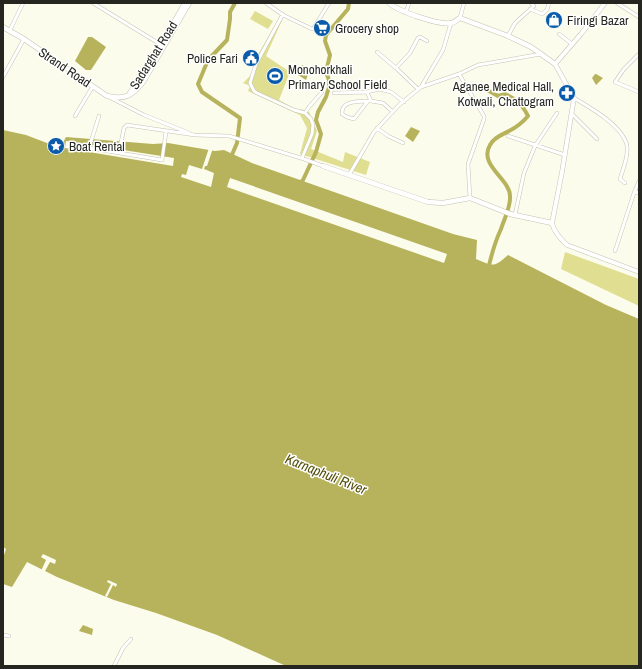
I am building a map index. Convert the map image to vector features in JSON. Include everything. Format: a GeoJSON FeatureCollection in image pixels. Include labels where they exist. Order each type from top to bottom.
{"type":"FeatureCollection","features":[{"type":"Feature","properties":{"kind":"main road","name":"Sadarghat Road"},"geometry":{"type":"LineString","coordinates":[[108,96],[118,98],[129,95],[137,90],[143,82],[185,3]]}},
{"type":"Feature","properties":{"kind":"main road","name":"Sadarghat Road"},"geometry":{"type":"LineString","coordinates":[[162,45],[189,3]]}},
{"type":"Feature","properties":{"kind":"main road"},"geometry":{"type":"LineString","coordinates":[[389,3],[406,12],[433,20],[451,23],[460,18],[508,36],[541,54],[555,64]]}},
{"type":"Feature","properties":{"kind":"main road","name":"Strand Road"},"geometry":{"type":"LineString","coordinates":[[3,27],[24,39],[108,96]]}},
{"type":"Feature","properties":{"kind":"main road"},"geometry":{"type":"LineString","coordinates":[[323,166],[428,202],[443,203],[470,198],[513,215],[552,222]]}},
{"type":"Feature","properties":{"kind":"street"},"geometry":{"type":"LineString","coordinates":[[10,30],[24,3]]}},
{"type":"Feature","properties":{"kind":"street"},"geometry":{"type":"LineString","coordinates":[[93,3],[162,45]]}},
{"type":"Feature","properties":{"kind":"street"},"geometry":{"type":"LineString","coordinates":[[266,3],[283,14],[312,29],[329,3]]}},
{"type":"Feature","properties":{"kind":"street"},"geometry":{"type":"LineString","coordinates":[[406,12],[409,3]]}},
{"type":"Feature","properties":{"kind":"street"},"geometry":{"type":"LineString","coordinates":[[460,18],[464,3]]}},
{"type":"Feature","properties":{"kind":"street"},"geometry":{"type":"LineString","coordinates":[[508,36],[515,22],[534,5],[531,3]]}},
{"type":"Feature","properties":{"kind":"street"},"geometry":{"type":"LineString","coordinates":[[530,9],[542,14],[547,10],[548,3]]}},
{"type":"Feature","properties":{"kind":"street"},"geometry":{"type":"LineString","coordinates":[[605,3],[555,64],[574,98],[594,110],[617,129],[627,143],[626,160],[620,179],[626,183]]}},
{"type":"Feature","properties":{"kind":"street"},"geometry":{"type":"LineString","coordinates":[[617,3],[639,17]]}},
{"type":"Feature","properties":{"kind":"street"},"geometry":{"type":"LineString","coordinates":[[283,14],[256,64],[250,83],[256,93],[294,110],[305,113],[310,119],[313,125],[312,134],[303,158]]}},
{"type":"Feature","properties":{"kind":"street"},"geometry":{"type":"LineString","coordinates":[[349,175],[377,128],[392,112],[420,88],[443,50],[451,23]]}},
{"type":"Feature","properties":{"kind":"street"},"geometry":{"type":"LineString","coordinates":[[559,34],[572,44]]}},
{"type":"Feature","properties":{"kind":"street"},"geometry":{"type":"LineString","coordinates":[[396,68],[410,53],[418,38],[420,37],[427,41]]}},
{"type":"Feature","properties":{"kind":"street"},"geometry":{"type":"LineString","coordinates":[[3,77],[24,39]]}},
{"type":"Feature","properties":{"kind":"street"},"geometry":{"type":"LineString","coordinates":[[377,52],[420,88]]}},
{"type":"Feature","properties":{"kind":"street"},"geometry":{"type":"LineString","coordinates":[[420,88],[460,74],[478,65],[541,54]]}},
{"type":"Feature","properties":{"kind":"street"},"geometry":{"type":"LineString","coordinates":[[639,54],[624,69],[616,82],[639,92]]}},
{"type":"Feature","properties":{"kind":"street"},"geometry":{"type":"LineString","coordinates":[[460,74],[484,116],[468,164],[470,198]]}},
{"type":"Feature","properties":{"kind":"street"},"geometry":{"type":"LineString","coordinates":[[75,116],[93,86]]}},
{"type":"Feature","properties":{"kind":"street"},"geometry":{"type":"LineString","coordinates":[[334,93],[368,92],[379,89],[391,92],[404,102]]}},
{"type":"Feature","properties":{"kind":"street"},"geometry":{"type":"LineString","coordinates":[[305,113],[322,92]]}},
{"type":"Feature","properties":{"kind":"street"},"geometry":{"type":"LineString","coordinates":[[368,92],[370,101]]}},
{"type":"Feature","properties":{"kind":"street"},"geometry":{"type":"LineString","coordinates":[[108,96],[144,115],[195,135]]}},
{"type":"Feature","properties":{"kind":"street"},"geometry":{"type":"LineString","coordinates":[[574,98],[552,222],[553,228],[567,245],[639,272]]}},
{"type":"Feature","properties":{"kind":"street"},"geometry":{"type":"LineString","coordinates":[[370,101],[354,119],[342,114],[342,110],[348,103],[370,101],[383,103],[392,112]]}},
{"type":"Feature","properties":{"kind":"street"},"geometry":{"type":"LineString","coordinates":[[513,215],[524,173],[535,146],[557,113]]}},
{"type":"Feature","properties":{"kind":"street"},"geometry":{"type":"LineString","coordinates":[[572,114],[597,139]]}},
{"type":"Feature","properties":{"kind":"street"},"geometry":{"type":"LineString","coordinates":[[99,116],[89,148],[162,160],[164,137],[166,132]]}},
{"type":"Feature","properties":{"kind":"street"},"geometry":{"type":"LineString","coordinates":[[119,153],[124,128],[127,125],[166,132],[229,136],[247,140],[323,166]]}},
{"type":"Feature","properties":{"kind":"street"},"geometry":{"type":"LineString","coordinates":[[377,128],[388,136],[402,143]]}},
{"type":"Feature","properties":{"kind":"street"},"geometry":{"type":"LineString","coordinates":[[508,136],[565,155]]}},
{"type":"Feature","properties":{"kind":"street"},"geometry":{"type":"LineString","coordinates":[[615,251],[639,181]]}},
{"type":"Feature","properties":{"kind":"street"},"geometry":{"type":"LineString","coordinates":[[634,193],[639,192]]}},
{"type":"Feature","properties":{"kind":"street"},"geometry":{"type":"LineString","coordinates":[[3,635],[9,636]]}},
{"type":"Feature","properties":{"kind":"street"},"geometry":{"type":"LineString","coordinates":[[114,666],[123,648],[131,640]]}},
{"type":"Feature","properties":{"kind":"shaded area"},"geometry":{"type":"Polygon","coordinates":[[[255,11],[273,21],[268,29],[250,19],[255,11]]]}},
{"type":"Feature","properties":{"kind":"shaded area"},"geometry":{"type":"Polygon","coordinates":[[[280,16],[283,18],[266,56],[290,72],[279,100],[299,111],[301,109],[309,112],[317,131],[311,149],[343,162],[345,152],[370,162],[366,175],[300,154],[307,128],[300,115],[248,91],[250,86],[243,83],[252,74],[255,60],[280,16]]]}},
{"type":"Feature","properties":{"kind":"shaded area"},"geometry":{"type":"Polygon","coordinates":[[[565,252],[639,279],[639,306],[561,269],[565,252]]]}},
{"type":"Feature","properties":{"kind":"water"},"geometry":{"type":"Polygon","coordinates":[[[88,37],[92,37],[106,47],[91,70],[86,70],[75,61],[88,37]]]}},
{"type":"Feature","properties":{"kind":"water"},"geometry":{"type":"Polygon","coordinates":[[[302,65],[310,69],[306,80],[298,75],[302,65]]]}},
{"type":"Feature","properties":{"kind":"water"},"geometry":{"type":"Polygon","coordinates":[[[595,74],[603,78],[596,85],[592,78],[595,74]]]}},
{"type":"Feature","properties":{"kind":"water"},"geometry":{"type":"Polygon","coordinates":[[[411,127],[420,131],[413,142],[405,136],[411,127]]]}},
{"type":"Feature","properties":{"kind":"water","name":"Karnaphuli River"},"geometry":{"type":"Polygon","coordinates":[[[3,130],[26,135],[60,148],[66,137],[153,144],[168,143],[215,151],[224,150],[252,163],[453,234],[477,240],[476,259],[490,264],[496,264],[508,255],[606,305],[639,319],[639,666],[286,666],[217,635],[156,613],[114,600],[57,577],[27,562],[12,587],[3,584],[3,558],[6,549],[3,547],[3,130]]]}},
{"type":"Feature","properties":{"kind":"water"},"geometry":{"type":"Polygon","coordinates":[[[83,625],[93,629],[92,635],[79,631],[83,625]]]}},
{"type":"Feature","properties":{"kind":"pier"},"geometry":{"type":"Polygon","coordinates":[[[66,141],[174,158],[173,166],[65,148],[66,141]]]}},
{"type":"Feature","properties":{"kind":"pier"},"geometry":{"type":"Polygon","coordinates":[[[209,148],[213,148],[207,166],[205,166],[204,169],[214,173],[211,187],[181,177],[182,174],[186,175],[189,165],[202,169],[209,148]]]}},
{"type":"Feature","properties":{"kind":"pier"},"geometry":{"type":"Polygon","coordinates":[[[230,178],[447,254],[444,263],[227,187],[230,178]]]}},
{"type":"Feature","properties":{"kind":"pier"},"geometry":{"type":"Polygon","coordinates":[[[43,554],[56,560],[55,564],[50,562],[44,573],[41,571],[46,560],[41,557],[43,554]]]}},
{"type":"Feature","properties":{"kind":"pier"},"geometry":{"type":"Polygon","coordinates":[[[108,580],[117,584],[116,587],[113,585],[107,597],[105,596],[111,584],[107,582],[108,580]]]}},
{"type":"Feature","properties":{"kind":"waterway"},"geometry":{"type":"LineString","coordinates":[[231,157],[237,143],[240,118],[202,92],[198,84],[208,60],[227,40],[230,12],[235,3]]}},
{"type":"Feature","properties":{"kind":"waterway"},"geometry":{"type":"LineString","coordinates":[[300,183],[303,180],[316,152],[321,134],[316,120],[329,87],[329,80],[326,72],[330,55],[325,41],[326,35],[348,9],[349,3]]}},
{"type":"Feature","properties":{"kind":"waterway"},"geometry":{"type":"LineString","coordinates":[[487,90],[498,96],[505,94],[512,98],[521,105],[528,116],[517,126],[498,136],[490,145],[487,152],[491,165],[509,190],[510,196],[507,213],[493,249],[488,270]]}},
{"type":"Feature","properties":{"kind":"place","name":"Firingi Bazar"},"geometry":{"type":"Point","coordinates":[554,20]}},
{"type":"Feature","properties":{"kind":"place","name":"Grocery shop"},"geometry":{"type":"Point","coordinates":[322,28]}},
{"type":"Feature","properties":{"kind":"place","name":"Police Fari"},"geometry":{"type":"Point","coordinates":[251,58]}},
{"type":"Feature","properties":{"kind":"place","name":"Monohorkhali Primary School Field"},"geometry":{"type":"Point","coordinates":[275,76]}},
{"type":"Feature","properties":{"kind":"place","name":"Aganee Medical Hall, Kotwali, Chattogram"},"geometry":{"type":"Point","coordinates":[567,93]}},
{"type":"Feature","properties":{"kind":"place","name":"Boat Rental"},"geometry":{"type":"Point","coordinates":[56,146]}}]}
